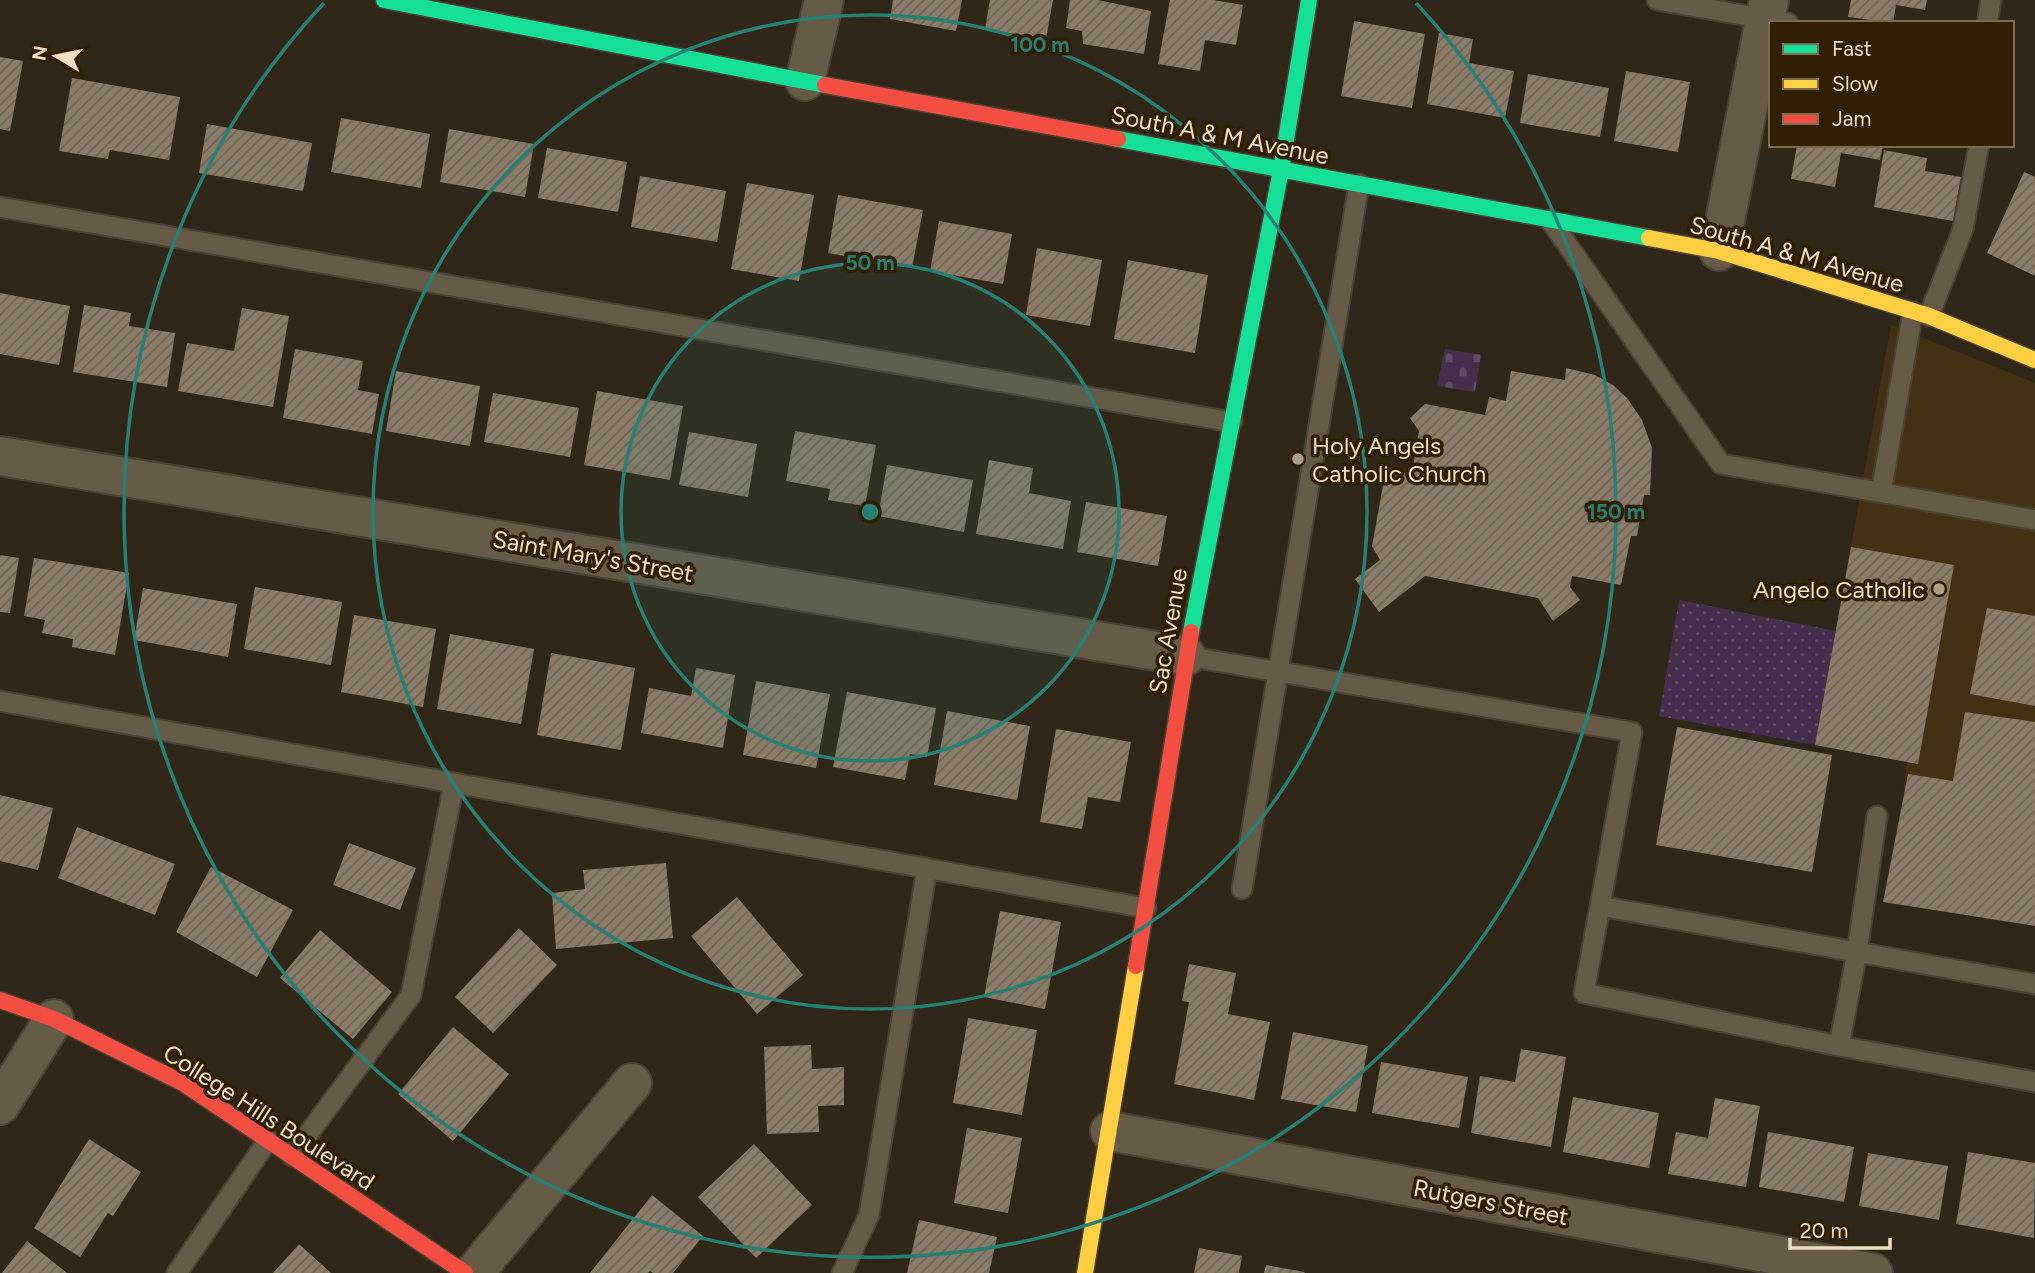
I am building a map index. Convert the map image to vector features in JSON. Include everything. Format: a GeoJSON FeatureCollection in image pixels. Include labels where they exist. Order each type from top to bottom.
{"type":"FeatureCollection","features":[{"type":"Feature","properties":{"kind":"street","name":"South A & M Avenue"},"geometry":{"type":"LineString","coordinates":[[384,0],[1719,251],[1921,314],[2035,360]]}},
{"type":"Feature","properties":{"kind":"street"},"geometry":{"type":"LineString","coordinates":[[805,81],[824,0]]}},
{"type":"Feature","properties":{"kind":"street","name":"Sac Avenue"},"geometry":{"type":"LineString","coordinates":[[1085,1273],[1185,656],[1281,170],[1309,0]]}},
{"type":"Feature","properties":{"kind":"street"},"geometry":{"type":"LineString","coordinates":[[1719,251],[1769,36]]}},
{"type":"Feature","properties":{"kind":"street","name":"Saint Mary's Street"},"geometry":{"type":"LineString","coordinates":[[0,456],[1185,656]]}},
{"type":"Feature","properties":{"kind":"street","name":"College Hills Boulevard"},"geometry":{"type":"LineString","coordinates":[[0,1000],[54,1019],[183,1083],[465,1273]]}},
{"type":"Feature","properties":{"kind":"street"},"geometry":{"type":"LineString","coordinates":[[0,1105],[54,1019]]}},
{"type":"Feature","properties":{"kind":"street"},"geometry":{"type":"LineString","coordinates":[[474,1273],[632,1083]]}},
{"type":"Feature","properties":{"kind":"street","name":"Rutgers Street"},"geometry":{"type":"LineString","coordinates":[[1110,1131],[1873,1273]]}},
{"type":"Feature","properties":{"kind":"lane"},"geometry":{"type":"LineString","coordinates":[[1657,0],[1774,14]]}},
{"type":"Feature","properties":{"kind":"lane"},"geometry":{"type":"LineString","coordinates":[[1987,21],[1991,0]]}},
{"type":"Feature","properties":{"kind":"lane"},"geometry":{"type":"LineString","coordinates":[[1881,492],[1921,314],[1963,229],[1979,147]]}},
{"type":"Feature","properties":{"kind":"lane"},"geometry":{"type":"LineString","coordinates":[[1242,889],[1359,184]]}},
{"type":"Feature","properties":{"kind":"lane"},"geometry":{"type":"LineString","coordinates":[[0,207],[1232,422]]}},
{"type":"Feature","properties":{"kind":"lane"},"geometry":{"type":"LineString","coordinates":[[1550,220],[1721,464],[2035,520]]}},
{"type":"Feature","properties":{"kind":"lane"},"geometry":{"type":"LineString","coordinates":[[1185,656],[1632,732],[1584,993],[1839,1046],[2035,1082]]}},
{"type":"Feature","properties":{"kind":"lane"},"geometry":{"type":"LineString","coordinates":[[0,701],[1146,908]]}},
{"type":"Feature","properties":{"kind":"lane"},"geometry":{"type":"LineString","coordinates":[[292,1156],[411,995],[454,784]]}},
{"type":"Feature","properties":{"kind":"lane"},"geometry":{"type":"LineString","coordinates":[[1839,1046],[1857,953],[1877,816]]}},
{"type":"Feature","properties":{"kind":"lane"},"geometry":{"type":"LineString","coordinates":[[842,1273],[869,1215],[927,868]]}},
{"type":"Feature","properties":{"kind":"lane"},"geometry":{"type":"LineString","coordinates":[[1600,906],[2035,984]]}},
{"type":"Feature","properties":{"kind":"lane"},"geometry":{"type":"LineString","coordinates":[[177,1273],[268,1140]]}},
{"type":"Feature","properties":{"kind":"shaded area","name":"Angelo Catholic"},"geometry":{"type":"Polygon","coordinates":[[[1891,325],[2035,383],[2035,820],[1903,796],[1907,762],[1815,745],[1891,325]]]}},
{"type":"Feature","properties":{"kind":"green space"},"geometry":{"type":"Polygon","coordinates":[[[1445,349],[1481,355],[1475,392],[1437,386],[1445,349]]]}},
{"type":"Feature","properties":{"kind":"green space"},"geometry":{"type":"Polygon","coordinates":[[[1679,600],[1836,631],[1815,745],[1659,716],[1679,600]]]}},
{"type":"Feature","properties":{"kind":"building"},"geometry":{"type":"Polygon","coordinates":[[[893,0],[962,0],[956,31],[890,19],[893,0]]]}},
{"type":"Feature","properties":{"kind":"building"},"geometry":{"type":"Polygon","coordinates":[[[990,0],[1053,0],[1046,39],[985,29],[990,0]]]}},
{"type":"Feature","properties":{"kind":"building"},"geometry":{"type":"Polygon","coordinates":[[[1070,0],[1098,0],[1151,11],[1144,54],[1083,44],[1082,31],[1066,28],[1070,0]]]}},
{"type":"Feature","properties":{"kind":"building"},"geometry":{"type":"Polygon","coordinates":[[[1170,0],[1213,0],[1243,5],[1236,45],[1205,40],[1200,71],[1158,64],[1170,0]]]}},
{"type":"Feature","properties":{"kind":"building"},"geometry":{"type":"Polygon","coordinates":[[[1851,0],[1927,0],[1925,10],[1896,5],[1893,21],[1848,17],[1851,0]]]}},
{"type":"Feature","properties":{"kind":"building"},"geometry":{"type":"Polygon","coordinates":[[[1354,21],[1425,34],[1412,108],[1341,96],[1354,21]]]}},
{"type":"Feature","properties":{"kind":"building"},"geometry":{"type":"Polygon","coordinates":[[[1439,33],[1473,39],[1469,63],[1514,71],[1505,118],[1427,104],[1439,33]]]}},
{"type":"Feature","properties":{"kind":"building"},"geometry":{"type":"Polygon","coordinates":[[[0,57],[23,61],[10,131],[0,129],[0,57]]]}},
{"type":"Feature","properties":{"kind":"building"},"geometry":{"type":"Polygon","coordinates":[[[1626,71],[1690,82],[1678,152],[1614,141],[1626,71]]]}},
{"type":"Feature","properties":{"kind":"building"},"geometry":{"type":"Polygon","coordinates":[[[1528,74],[1609,88],[1600,137],[1520,123],[1528,74]]]}},
{"type":"Feature","properties":{"kind":"building"},"geometry":{"type":"Polygon","coordinates":[[[72,78],[180,97],[169,160],[110,150],[108,159],[59,151],[72,78]]]}},
{"type":"Feature","properties":{"kind":"building"},"geometry":{"type":"Polygon","coordinates":[[[341,118],[430,134],[421,188],[331,172],[341,118]]]}},
{"type":"Feature","properties":{"kind":"building"},"geometry":{"type":"Polygon","coordinates":[[[207,124],[312,143],[303,191],[199,173],[207,124]]]}},
{"type":"Feature","properties":{"kind":"building"},"geometry":{"type":"Polygon","coordinates":[[[449,129],[534,144],[525,197],[440,182],[449,129]]]}},
{"type":"Feature","properties":{"kind":"building"},"geometry":{"type":"Polygon","coordinates":[[[1797,147],[1883,147],[1880,160],[1841,153],[1835,187],[1791,179],[1797,147]]]}},
{"type":"Feature","properties":{"kind":"building"},"geometry":{"type":"Polygon","coordinates":[[[547,148],[627,162],[618,212],[538,198],[547,148]]]}},
{"type":"Feature","properties":{"kind":"building"},"geometry":{"type":"Polygon","coordinates":[[[1884,150],[1927,158],[1925,171],[1961,177],[1953,221],[1874,207],[1884,150]]]}},
{"type":"Feature","properties":{"kind":"building"},"geometry":{"type":"Polygon","coordinates":[[[2024,172],[2035,177],[2035,276],[1987,253],[2024,172]]]}},
{"type":"Feature","properties":{"kind":"building"},"geometry":{"type":"Polygon","coordinates":[[[640,176],[726,191],[717,242],[631,227],[640,176]]]}},
{"type":"Feature","properties":{"kind":"building"},"geometry":{"type":"Polygon","coordinates":[[[747,183],[814,195],[799,281],[731,269],[747,183]]]}},
{"type":"Feature","properties":{"kind":"building"},"geometry":{"type":"Polygon","coordinates":[[[838,195],[923,210],[912,268],[828,253],[838,195]]]}},
{"type":"Feature","properties":{"kind":"building"},"geometry":{"type":"Polygon","coordinates":[[[939,221],[1012,234],[1003,284],[930,271],[939,221]]]}},
{"type":"Feature","properties":{"kind":"building"},"geometry":{"type":"Polygon","coordinates":[[[1037,248],[1102,260],[1090,326],[1026,315],[1037,248]]]}},
{"type":"Feature","properties":{"kind":"building"},"geometry":{"type":"Polygon","coordinates":[[[1128,260],[1208,275],[1195,353],[1114,339],[1128,260]]]}},
{"type":"Feature","properties":{"kind":"building"},"geometry":{"type":"Polygon","coordinates":[[[0,293],[70,306],[59,365],[0,354],[0,293]]]}},
{"type":"Feature","properties":{"kind":"building"},"geometry":{"type":"Polygon","coordinates":[[[84,305],[131,313],[129,326],[175,333],[167,387],[73,372],[84,305]]]}},
{"type":"Feature","properties":{"kind":"building"},"geometry":{"type":"Polygon","coordinates":[[[242,308],[289,316],[273,407],[178,391],[187,343],[234,351],[242,308]]]}},
{"type":"Feature","properties":{"kind":"building"},"geometry":{"type":"Polygon","coordinates":[[[295,349],[363,361],[358,390],[379,394],[372,434],[283,418],[295,349]]]}},
{"type":"Feature","properties":{"kind":"building"},"geometry":{"type":"Polygon","coordinates":[[[1566,368],[1595,375],[1613,385],[1627,398],[1642,420],[1652,448],[1650,495],[1644,495],[1637,536],[1631,536],[1621,585],[1572,576],[1570,587],[1580,600],[1553,621],[1538,598],[1425,576],[1379,612],[1355,579],[1380,560],[1372,546],[1386,469],[1412,474],[1419,431],[1410,418],[1425,404],[1485,415],[1489,397],[1506,401],[1511,371],[1565,380],[1566,368]]]}},
{"type":"Feature","properties":{"kind":"building"},"geometry":{"type":"Polygon","coordinates":[[[396,371],[480,386],[470,446],[386,431],[396,371]]]}},
{"type":"Feature","properties":{"kind":"building"},"geometry":{"type":"Polygon","coordinates":[[[597,391],[683,406],[670,480],[584,465],[597,391]]]}},
{"type":"Feature","properties":{"kind":"building"},"geometry":{"type":"Polygon","coordinates":[[[493,393],[579,408],[570,457],[484,442],[493,393]]]}},
{"type":"Feature","properties":{"kind":"building"},"geometry":{"type":"Polygon","coordinates":[[[795,431],[876,445],[865,506],[828,500],[830,489],[786,481],[795,431]]]}},
{"type":"Feature","properties":{"kind":"building"},"geometry":{"type":"Polygon","coordinates":[[[689,432],[757,444],[748,497],[679,485],[689,432]]]}},
{"type":"Feature","properties":{"kind":"building"},"geometry":{"type":"Polygon","coordinates":[[[989,460],[1033,468],[1029,493],[1071,501],[1063,549],[976,534],[989,460]]]}},
{"type":"Feature","properties":{"kind":"building"},"geometry":{"type":"Polygon","coordinates":[[[887,465],[973,480],[964,532],[878,516],[887,465]]]}},
{"type":"Feature","properties":{"kind":"building"},"geometry":{"type":"Polygon","coordinates":[[[1086,502],[1167,516],[1158,566],[1077,552],[1086,502]]]}},
{"type":"Feature","properties":{"kind":"building"},"geometry":{"type":"Polygon","coordinates":[[[1851,547],[1954,565],[1918,764],[1815,745],[1851,547]]]}},
{"type":"Feature","properties":{"kind":"building"},"geometry":{"type":"Polygon","coordinates":[[[0,555],[19,558],[10,613],[0,612],[0,555]]]}},
{"type":"Feature","properties":{"kind":"building"},"geometry":{"type":"Polygon","coordinates":[[[34,558],[129,573],[115,655],[72,647],[73,639],[42,633],[45,620],[24,616],[34,558]]]}},
{"type":"Feature","properties":{"kind":"building"},"geometry":{"type":"Polygon","coordinates":[[[255,587],[342,602],[331,665],[244,649],[255,587]]]}},
{"type":"Feature","properties":{"kind":"building"},"geometry":{"type":"Polygon","coordinates":[[[143,588],[237,604],[228,657],[134,640],[143,588]]]}},
{"type":"Feature","properties":{"kind":"building","name":"Angelo Catholic"},"geometry":{"type":"Polygon","coordinates":[[[1987,608],[2035,616],[2035,706],[1970,694],[1987,608]]]}},
{"type":"Feature","properties":{"kind":"building"},"geometry":{"type":"Polygon","coordinates":[[[354,615],[436,629],[423,707],[341,692],[354,615]]]}},
{"type":"Feature","properties":{"kind":"building"},"geometry":{"type":"Polygon","coordinates":[[[450,634],[534,649],[521,724],[437,709],[450,634]]]}},
{"type":"Feature","properties":{"kind":"building"},"geometry":{"type":"Polygon","coordinates":[[[551,653],[635,668],[621,750],[537,735],[551,653]]]}},
{"type":"Feature","properties":{"kind":"building"},"geometry":{"type":"Polygon","coordinates":[[[696,668],[735,675],[723,748],[641,733],[649,688],[691,696],[696,668]]]}},
{"type":"Feature","properties":{"kind":"building"},"geometry":{"type":"Polygon","coordinates":[[[756,681],[830,694],[816,768],[743,755],[756,681]]]}},
{"type":"Feature","properties":{"kind":"building"},"geometry":{"type":"Polygon","coordinates":[[[847,692],[936,708],[927,757],[910,754],[905,780],[833,767],[847,692]]]}},
{"type":"Feature","properties":{"kind":"building"},"geometry":{"type":"Polygon","coordinates":[[[947,711],[1030,726],[1017,800],[934,785],[947,711]]]}},
{"type":"Feature","properties":{"kind":"building"},"geometry":{"type":"Polygon","coordinates":[[[1965,712],[2035,722],[2035,926],[1883,902],[1908,774],[1953,781],[1965,712]]]}},
{"type":"Feature","properties":{"kind":"building"},"geometry":{"type":"Polygon","coordinates":[[[1677,727],[1832,755],[1812,872],[1656,845],[1677,727]]]}},
{"type":"Feature","properties":{"kind":"building"},"geometry":{"type":"Polygon","coordinates":[[[1056,729],[1131,742],[1120,802],[1088,797],[1082,829],[1040,822],[1056,729]]]}},
{"type":"Feature","properties":{"kind":"building"},"geometry":{"type":"Polygon","coordinates":[[[0,795],[53,808],[38,870],[0,861],[0,795]]]}},
{"type":"Feature","properties":{"kind":"building"},"geometry":{"type":"Polygon","coordinates":[[[77,827],[175,864],[155,915],[58,878],[77,827]]]}},
{"type":"Feature","properties":{"kind":"building"},"geometry":{"type":"Polygon","coordinates":[[[349,843],[416,868],[400,910],[333,885],[349,843]]]}},
{"type":"Feature","properties":{"kind":"building"},"geometry":{"type":"Polygon","coordinates":[[[666,863],[673,938],[556,949],[552,893],[585,889],[583,870],[666,863]]]}},
{"type":"Feature","properties":{"kind":"building"},"geometry":{"type":"Polygon","coordinates":[[[211,867],[293,910],[257,977],[176,932],[211,867]]]}},
{"type":"Feature","properties":{"kind":"building"},"geometry":{"type":"Polygon","coordinates":[[[737,897],[803,975],[757,1014],[691,936],[737,897]]]}},
{"type":"Feature","properties":{"kind":"building"},"geometry":{"type":"Polygon","coordinates":[[[1000,911],[1061,922],[1045,1009],[984,997],[1000,911]]]}},
{"type":"Feature","properties":{"kind":"building"},"geometry":{"type":"Polygon","coordinates":[[[519,928],[557,965],[493,1033],[455,997],[519,928]]]}},
{"type":"Feature","properties":{"kind":"building"},"geometry":{"type":"Polygon","coordinates":[[[320,930],[392,992],[353,1039],[280,978],[320,930]]]}},
{"type":"Feature","properties":{"kind":"building"},"geometry":{"type":"Polygon","coordinates":[[[1189,964],[1236,973],[1228,1014],[1270,1022],[1254,1100],[1174,1084],[1189,1002],[1182,1001],[1189,964]]]}},
{"type":"Feature","properties":{"kind":"building"},"geometry":{"type":"Polygon","coordinates":[[[968,1018],[1037,1030],[1022,1115],[953,1103],[968,1018]]]}},
{"type":"Feature","properties":{"kind":"building"},"geometry":{"type":"Polygon","coordinates":[[[453,1027],[509,1074],[453,1141],[398,1094],[453,1027]]]}},
{"type":"Feature","properties":{"kind":"building"},"geometry":{"type":"Polygon","coordinates":[[[1293,1032],[1368,1046],[1356,1112],[1281,1099],[1293,1032]]]}},
{"type":"Feature","properties":{"kind":"building"},"geometry":{"type":"Polygon","coordinates":[[[811,1045],[812,1069],[844,1067],[844,1105],[818,1106],[819,1132],[767,1134],[764,1047],[811,1045]]]}},
{"type":"Feature","properties":{"kind":"building"},"geometry":{"type":"Polygon","coordinates":[[[1521,1049],[1566,1057],[1551,1147],[1471,1133],[1480,1076],[1515,1082],[1521,1049]]]}},
{"type":"Feature","properties":{"kind":"building"},"geometry":{"type":"Polygon","coordinates":[[[1381,1062],[1468,1077],[1459,1128],[1372,1113],[1381,1062]]]}},
{"type":"Feature","properties":{"kind":"building"},"geometry":{"type":"Polygon","coordinates":[[[1573,1097],[1659,1113],[1649,1168],[1563,1152],[1573,1097]]]}},
{"type":"Feature","properties":{"kind":"building"},"geometry":{"type":"Polygon","coordinates":[[[1715,1098],[1760,1106],[1746,1187],[1668,1174],[1676,1132],[1708,1138],[1715,1098]]]}},
{"type":"Feature","properties":{"kind":"building"},"geometry":{"type":"Polygon","coordinates":[[[967,1128],[1022,1138],[1008,1213],[954,1203],[967,1128]]]}},
{"type":"Feature","properties":{"kind":"building"},"geometry":{"type":"Polygon","coordinates":[[[1768,1132],[1854,1147],[1844,1202],[1759,1187],[1768,1132]]]}},
{"type":"Feature","properties":{"kind":"building"},"geometry":{"type":"Polygon","coordinates":[[[89,1139],[141,1172],[113,1216],[108,1213],[80,1257],[34,1228],[89,1139]]]}},
{"type":"Feature","properties":{"kind":"building"},"geometry":{"type":"Polygon","coordinates":[[[754,1144],[812,1205],[756,1258],[698,1197],[754,1144]]]}},
{"type":"Feature","properties":{"kind":"building"},"geometry":{"type":"Polygon","coordinates":[[[1968,1152],[2035,1163],[2034,1238],[1956,1224],[1968,1152]]]}},
{"type":"Feature","properties":{"kind":"building"},"geometry":{"type":"Polygon","coordinates":[[[1868,1153],[1948,1166],[1939,1220],[1859,1206],[1868,1153]]]}},
{"type":"Feature","properties":{"kind":"building"},"geometry":{"type":"Polygon","coordinates":[[[652,1195],[703,1236],[673,1273],[590,1273],[652,1195]]]}},
{"type":"Feature","properties":{"kind":"building"},"geometry":{"type":"Polygon","coordinates":[[[919,1220],[997,1237],[989,1273],[907,1273],[919,1220]]]}},
{"type":"Feature","properties":{"kind":"building"},"geometry":{"type":"Polygon","coordinates":[[[27,1241],[67,1273],[2,1273],[27,1241]]]}},
{"type":"Feature","properties":{"kind":"building"},"geometry":{"type":"Polygon","coordinates":[[[299,1244],[331,1273],[273,1273],[299,1244]]]}},
{"type":"Feature","properties":{"kind":"building"},"geometry":{"type":"Polygon","coordinates":[[[1199,1248],[1242,1256],[1239,1273],[1194,1273],[1199,1248]]]}},
{"type":"Feature","properties":{"kind":"building"},"geometry":{"type":"Polygon","coordinates":[[[1266,1265],[1305,1272],[1264,1273],[1266,1265]]]}},
{"type":"Feature","properties":{"kind":"traffic: fast"},"geometry":{"type":"LineString","coordinates":[[384,0],[825,85]]}},
{"type":"Feature","properties":{"kind":"traffic: fast"},"geometry":{"type":"LineString","coordinates":[[1191,632],[1281,170],[1309,0]]}},
{"type":"Feature","properties":{"kind":"traffic: fast"},"geometry":{"type":"LineString","coordinates":[[1118,139],[1649,238]]}},
{"type":"Feature","properties":{"kind":"traffic: slow"},"geometry":{"type":"LineString","coordinates":[[1649,238],[1719,251],[1929,316],[2035,360]]}},
{"type":"Feature","properties":{"kind":"traffic: slow"},"geometry":{"type":"LineString","coordinates":[[1085,1273],[1136,966]]}},
{"type":"Feature","properties":{"kind":"traffic: jam"},"geometry":{"type":"LineString","coordinates":[[825,85],[1118,139]]}},
{"type":"Feature","properties":{"kind":"traffic: jam"},"geometry":{"type":"LineString","coordinates":[[1136,966],[1191,632]]}},
{"type":"Feature","properties":{"kind":"traffic: jam"},"geometry":{"type":"LineString","coordinates":[[0,1000],[54,1019],[183,1083],[465,1273]]}},
{"type":"Feature","properties":{"kind":"place","name":"Holy Angels Catholic Church"},"geometry":{"type":"Point","coordinates":[1298,459]}},
{"type":"Feature","properties":{"kind":"place","name":"Angelo Catholic"},"geometry":{"type":"Point","coordinates":[1939,589]}}]}
